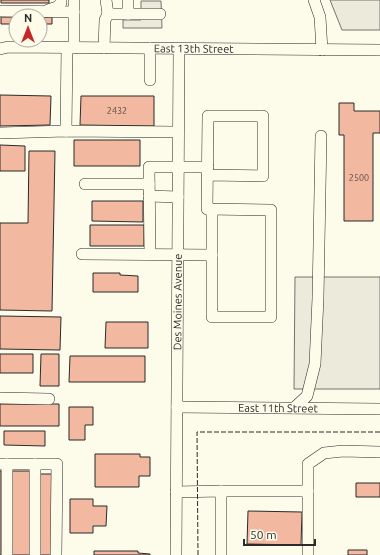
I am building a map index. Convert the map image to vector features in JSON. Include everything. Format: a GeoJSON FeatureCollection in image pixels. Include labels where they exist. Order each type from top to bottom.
{"type":"FeatureCollection","features":[{"type":"Feature","properties":{"kind":"street"},"geometry":{"type":"LineString","coordinates":[[48,10],[57,7],[61,3],[61,0]]}},
{"type":"Feature","properties":{"kind":"street"},"geometry":{"type":"LineString","coordinates":[[66,132],[74,0]]}},
{"type":"Feature","properties":{"kind":"street"},"geometry":{"type":"LineString","coordinates":[[104,48],[105,20],[108,14],[106,0]]}},
{"type":"Feature","properties":{"kind":"street"},"geometry":{"type":"LineString","coordinates":[[128,0],[128,14]]}},
{"type":"Feature","properties":{"kind":"street"},"geometry":{"type":"LineString","coordinates":[[314,0],[320,17],[322,50]]}},
{"type":"Feature","properties":{"kind":"street"},"geometry":{"type":"LineString","coordinates":[[48,12],[74,12]]}},
{"type":"Feature","properties":{"kind":"street"},"geometry":{"type":"LineString","coordinates":[[108,14],[160,14]]}},
{"type":"Feature","properties":{"kind":"street","name":"East 13th Street"},"geometry":{"type":"LineString","coordinates":[[3,47],[380,50]]}},
{"type":"Feature","properties":{"kind":"street"},"geometry":{"type":"LineString","coordinates":[[150,48],[150,80]]}},
{"type":"Feature","properties":{"kind":"street","name":"Des Moines Avenue"},"geometry":{"type":"LineString","coordinates":[[176,555],[179,49]]}},
{"type":"Feature","properties":{"kind":"street"},"geometry":{"type":"LineString","coordinates":[[150,254],[149,167],[178,167],[208,171],[263,176],[263,116],[208,116],[208,171],[207,210],[212,210],[271,210],[271,317],[212,317],[212,210]]}},
{"type":"Feature","properties":{"kind":"street"},"geometry":{"type":"LineString","coordinates":[[0,133],[178,132]]}},
{"type":"Feature","properties":{"kind":"street"},"geometry":{"type":"LineString","coordinates":[[294,408],[307,396],[316,364],[321,136]]}},
{"type":"Feature","properties":{"kind":"street"},"geometry":{"type":"LineString","coordinates":[[85,184],[149,184]]}},
{"type":"Feature","properties":{"kind":"street"},"geometry":{"type":"LineString","coordinates":[[149,196],[178,198]]}},
{"type":"Feature","properties":{"kind":"street"},"geometry":{"type":"LineString","coordinates":[[82,254],[212,255]]}},
{"type":"Feature","properties":{"kind":"street"},"geometry":{"type":"LineString","coordinates":[[0,398],[49,399]]}},
{"type":"Feature","properties":{"kind":"street","name":"East 11th Street"},"geometry":{"type":"LineString","coordinates":[[177,407],[380,409]]}},
{"type":"Feature","properties":{"kind":"street"},"geometry":{"type":"LineString","coordinates":[[308,555],[308,464],[324,453],[343,451],[380,452]]}},
{"type":"Feature","properties":{"kind":"street"},"geometry":{"type":"LineString","coordinates":[[7,555],[4,464],[57,464],[56,555]]}},
{"type":"Feature","properties":{"kind":"street"},"geometry":{"type":"LineString","coordinates":[[35,464],[35,555]]}},
{"type":"Feature","properties":{"kind":"street"},"geometry":{"type":"LineString","coordinates":[[221,491],[221,555]]}},
{"type":"Feature","properties":{"kind":"street"},"geometry":{"type":"LineString","coordinates":[[176,492],[308,491]]}},
{"type":"Feature","properties":{"kind":"shaded area"},"geometry":{"type":"Polygon","coordinates":[[[330,0],[380,0],[380,30],[342,30],[330,0]]]}},
{"type":"Feature","properties":{"kind":"shaded area"},"geometry":{"type":"Polygon","coordinates":[[[141,1],[161,1],[162,28],[123,28],[123,20],[141,20],[141,1]]]}},
{"type":"Feature","properties":{"kind":"shaded area"},"geometry":{"type":"Polygon","coordinates":[[[295,277],[380,277],[380,389],[294,389],[295,277]]]}},
{"type":"Feature","properties":{"kind":"building"},"geometry":{"type":"Polygon","coordinates":[[[1,0],[49,0],[49,3],[1,3],[1,0]]]}},
{"type":"Feature","properties":{"kind":"building"},"geometry":{"type":"Polygon","coordinates":[[[1,17],[8,17],[8,24],[1,24],[1,17]]]}},
{"type":"Feature","properties":{"kind":"building"},"geometry":{"type":"Polygon","coordinates":[[[48,17],[52,17],[52,24],[48,24],[48,17]]]}},
{"type":"Feature","properties":{"kind":"building"},"geometry":{"type":"Polygon","coordinates":[[[0,95],[51,96],[50,125],[0,126],[0,95]]]}},
{"type":"Feature","properties":{"kind":"building"},"geometry":{"type":"Polygon","coordinates":[[[81,96],[154,96],[154,126],[80,125],[81,96]]]}},
{"type":"Feature","properties":{"kind":"building"},"geometry":{"type":"Polygon","coordinates":[[[339,103],[354,103],[354,111],[380,111],[380,133],[373,133],[373,221],[344,221],[344,135],[339,135],[339,103]]]}},
{"type":"Feature","properties":{"kind":"building"},"geometry":{"type":"Polygon","coordinates":[[[74,140],[140,140],[140,166],[74,166],[74,140]]]}},
{"type":"Feature","properties":{"kind":"building"},"geometry":{"type":"Polygon","coordinates":[[[0,145],[25,146],[25,171],[0,171],[0,145]]]}},
{"type":"Feature","properties":{"kind":"building"},"geometry":{"type":"Polygon","coordinates":[[[29,151],[55,151],[52,311],[0,310],[0,223],[28,223],[29,151]]]}},
{"type":"Feature","properties":{"kind":"building"},"geometry":{"type":"Polygon","coordinates":[[[92,201],[143,201],[143,222],[92,221],[92,201]]]}},
{"type":"Feature","properties":{"kind":"building"},"geometry":{"type":"Polygon","coordinates":[[[90,225],[144,225],[144,246],[90,246],[90,225]]]}},
{"type":"Feature","properties":{"kind":"building"},"geometry":{"type":"Polygon","coordinates":[[[93,273],[120,273],[120,275],[138,276],[138,292],[93,292],[93,273]]]}},
{"type":"Feature","properties":{"kind":"building"},"geometry":{"type":"Polygon","coordinates":[[[0,316],[61,317],[60,350],[0,349],[0,316]]]}},
{"type":"Feature","properties":{"kind":"building"},"geometry":{"type":"Polygon","coordinates":[[[106,322],[148,322],[148,348],[105,348],[106,322]]]}},
{"type":"Feature","properties":{"kind":"building"},"geometry":{"type":"Polygon","coordinates":[[[0,354],[33,354],[33,373],[0,373],[0,354]]]}},
{"type":"Feature","properties":{"kind":"building"},"geometry":{"type":"Polygon","coordinates":[[[41,354],[59,354],[59,386],[40,386],[41,354]]]}},
{"type":"Feature","properties":{"kind":"building"},"geometry":{"type":"Polygon","coordinates":[[[70,356],[145,356],[145,382],[69,382],[70,356]]]}},
{"type":"Feature","properties":{"kind":"building"},"geometry":{"type":"Polygon","coordinates":[[[0,404],[59,404],[59,426],[0,426],[0,404]]]}},
{"type":"Feature","properties":{"kind":"building"},"geometry":{"type":"Polygon","coordinates":[[[69,407],[93,407],[93,425],[85,425],[85,440],[69,440],[69,407]]]}},
{"type":"Feature","properties":{"kind":"building"},"geometry":{"type":"Polygon","coordinates":[[[4,431],[45,431],[45,446],[4,445],[4,431]]]}},
{"type":"Feature","properties":{"kind":"building"},"geometry":{"type":"Polygon","coordinates":[[[95,454],[140,454],[140,457],[150,457],[150,476],[139,476],[139,487],[95,487],[95,454]]]}},
{"type":"Feature","properties":{"kind":"building"},"geometry":{"type":"Polygon","coordinates":[[[0,471],[5,471],[4,555],[0,555],[0,471]]]}},
{"type":"Feature","properties":{"kind":"building"},"geometry":{"type":"Polygon","coordinates":[[[12,471],[30,471],[30,555],[11,555],[12,471]]]}},
{"type":"Feature","properties":{"kind":"building"},"geometry":{"type":"Polygon","coordinates":[[[38,474],[54,474],[53,555],[38,555],[38,474]]]}},
{"type":"Feature","properties":{"kind":"building"},"geometry":{"type":"Polygon","coordinates":[[[356,483],[380,483],[380,497],[356,497],[356,483]]]}},
{"type":"Feature","properties":{"kind":"building"},"geometry":{"type":"Polygon","coordinates":[[[70,499],[93,499],[93,506],[107,506],[106,526],[93,526],[93,533],[70,533],[70,499]]]}},
{"type":"Feature","properties":{"kind":"building"},"geometry":{"type":"Polygon","coordinates":[[[248,511],[302,512],[301,545],[247,544],[248,511]]]}},
{"type":"Feature","properties":{"kind":"building"},"geometry":{"type":"Polygon","coordinates":[[[348,550],[367,550],[367,555],[348,555],[348,550]]]}},
{"type":"Feature","properties":{"kind":"building"},"geometry":{"type":"Polygon","coordinates":[[[94,551],[138,551],[138,553],[150,555],[94,555],[94,551]]]}},
{"type":"Feature","properties":{"kind":"fence"},"geometry":{"type":"LineString","coordinates":[[198,555],[197,432],[380,432]]}}]}
